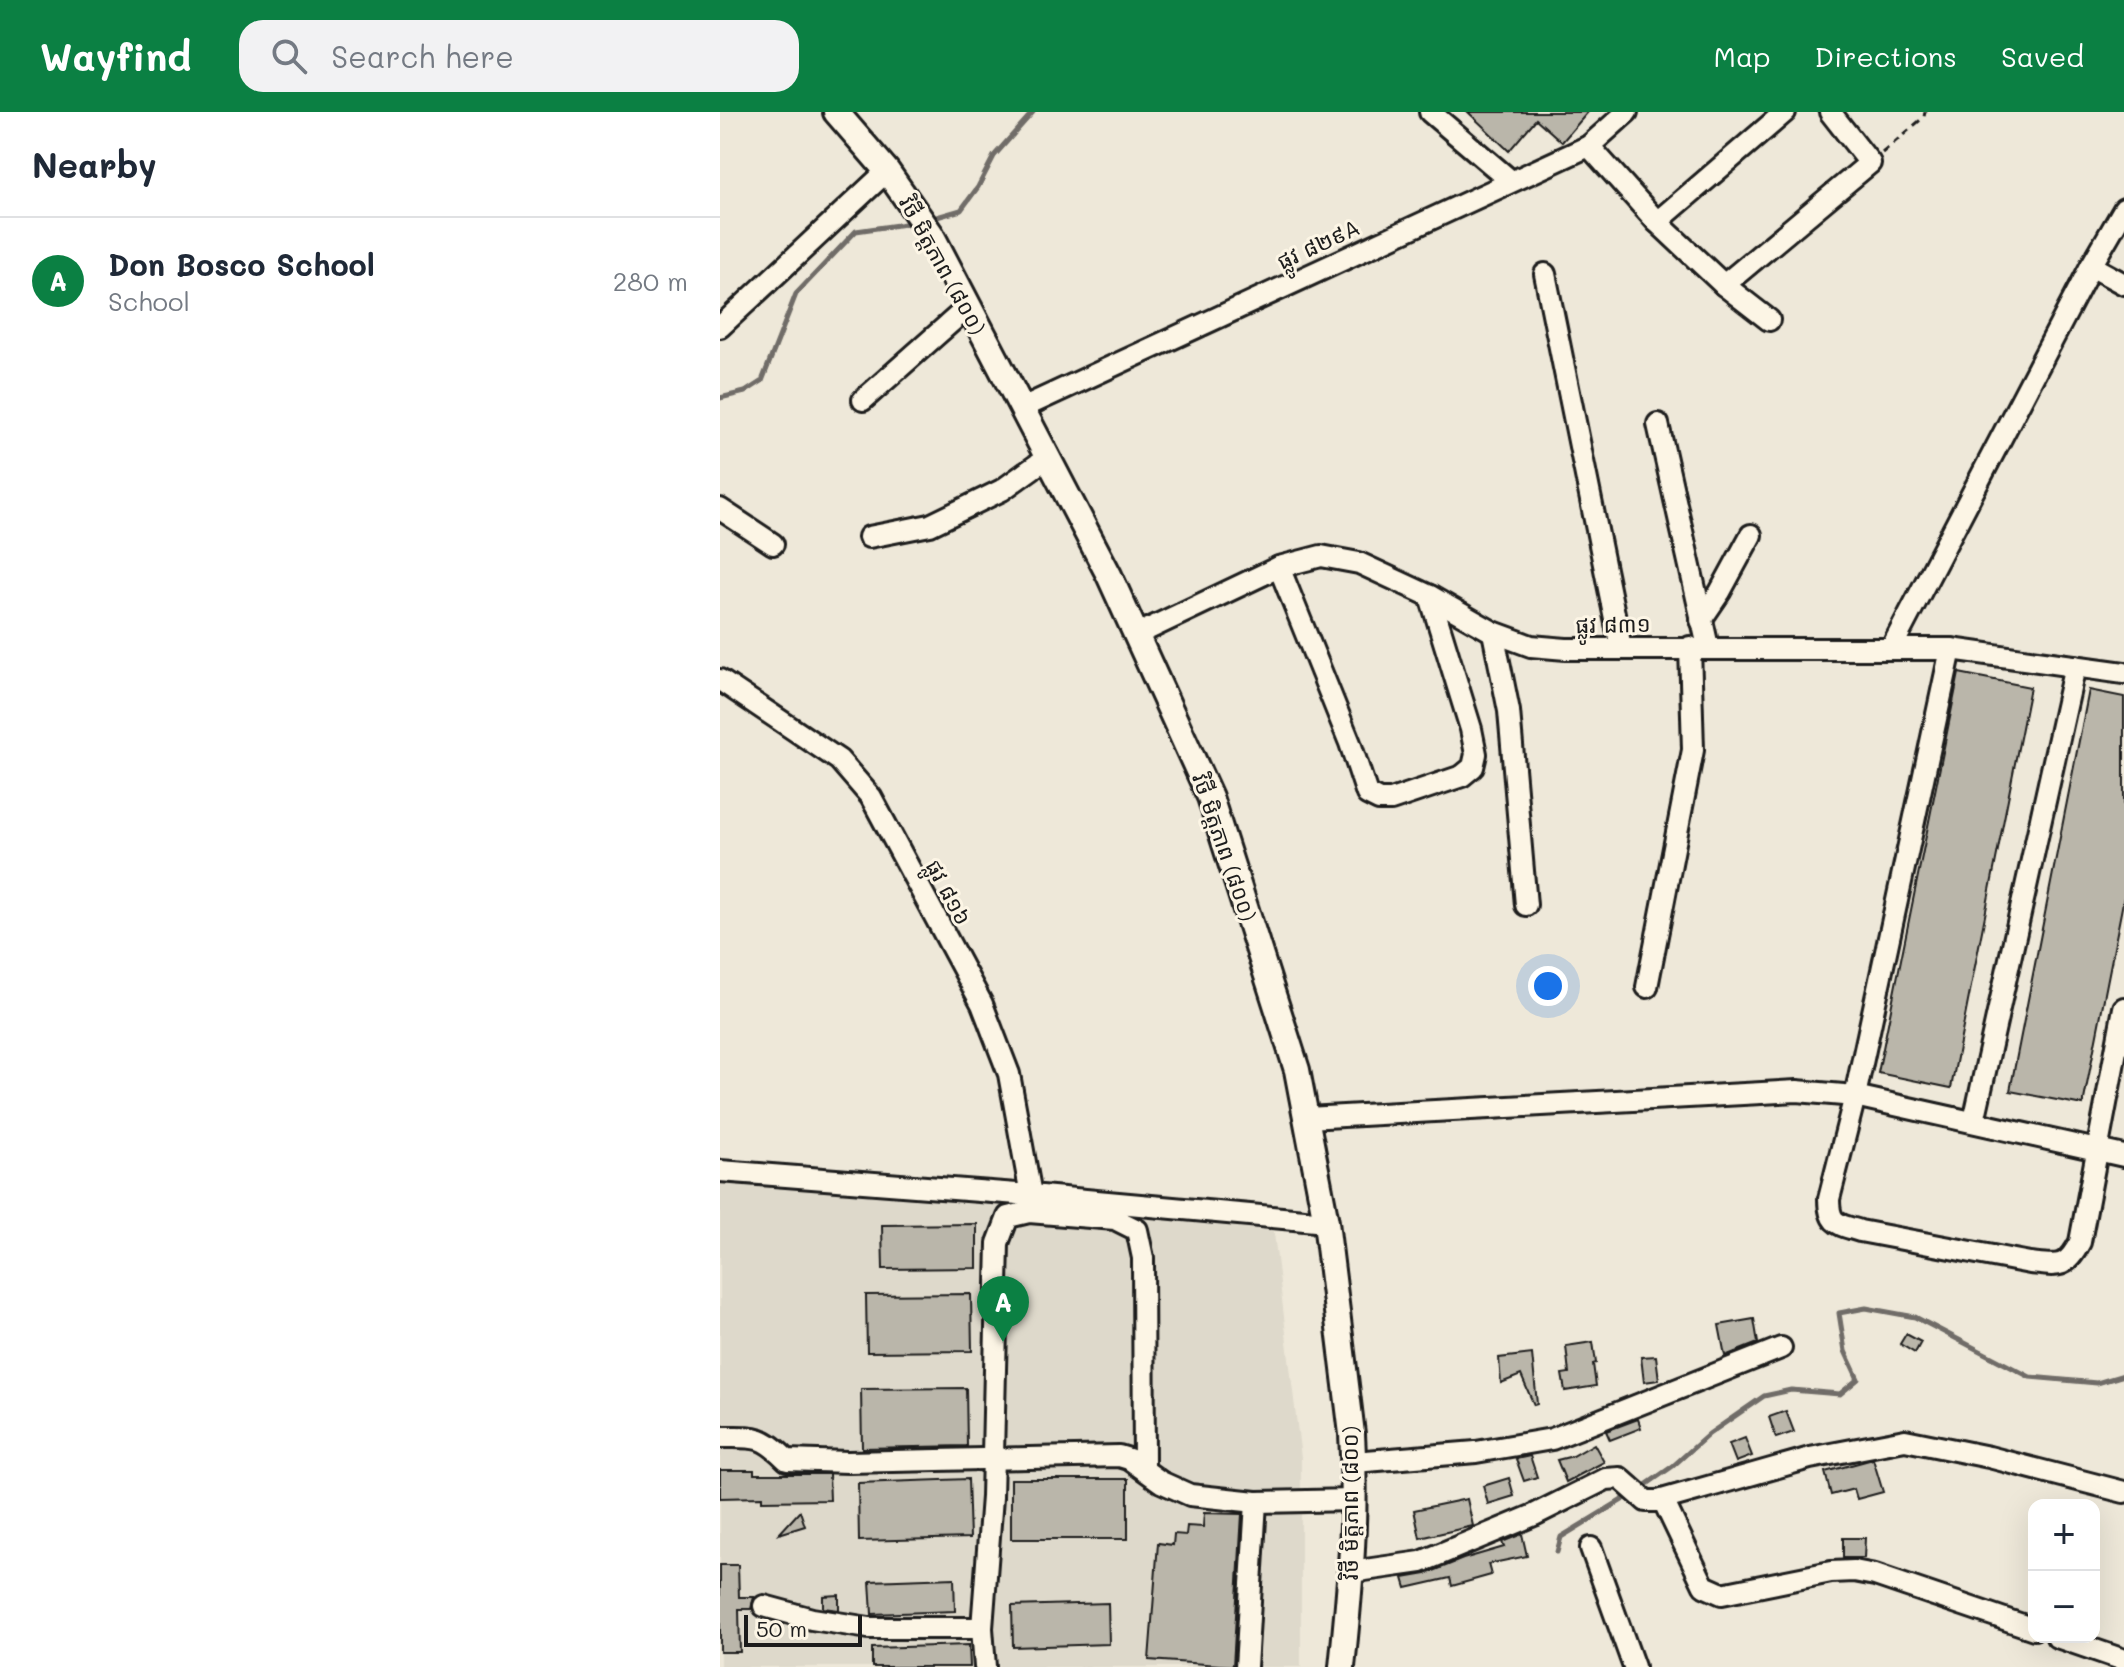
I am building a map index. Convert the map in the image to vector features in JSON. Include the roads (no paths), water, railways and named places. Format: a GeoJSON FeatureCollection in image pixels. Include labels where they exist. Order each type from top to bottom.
{"type":"FeatureCollection","features":[{"type":"Feature","properties":{"kind":"main road","name":"វិថី មិត្តភាព (៨០០)"},"geometry":{"type":"LineString","coordinates":[[836,112],[887,171],[931,234],[1138,634],[1210,797],[1278,1004],[1297,1070],[1326,1222],[1354,1462],[1351,1572],[1342,1667]]}},
{"type":"Feature","properties":{"kind":"street"},"geometry":{"type":"LineString","coordinates":[[1430,112],[1511,181]]}},
{"type":"Feature","properties":{"kind":"street"},"geometry":{"type":"LineString","coordinates":[[1657,222],[1785,112]]}},
{"type":"Feature","properties":{"kind":"street"},"geometry":{"type":"LineString","coordinates":[[1724,285],[1870,163],[1830,112]]}},
{"type":"Feature","properties":{"kind":"street","name":"ផ្លូវ ៨២៩A"},"geometry":{"type":"LineString","coordinates":[[1022,408],[1589,146],[1617,115]]}},
{"type":"Feature","properties":{"kind":"street"},"geometry":{"type":"LineString","coordinates":[[1589,146],[1657,222],[1724,285],[1769,320]]}},
{"type":"Feature","properties":{"kind":"street"},"geometry":{"type":"LineString","coordinates":[[720,327],[887,171]]}},
{"type":"Feature","properties":{"kind":"street"},"geometry":{"type":"LineString","coordinates":[[1892,647],[2091,266],[2124,209]]}},
{"type":"Feature","properties":{"kind":"street"},"geometry":{"type":"LineString","coordinates":[[2091,266],[2124,284]]}},
{"type":"Feature","properties":{"kind":"street"},"geometry":{"type":"LineString","coordinates":[[1545,274],[1621,648]]}},
{"type":"Feature","properties":{"kind":"street"},"geometry":{"type":"LineString","coordinates":[[863,400],[968,307]]}},
{"type":"Feature","properties":{"kind":"street"},"geometry":{"type":"LineString","coordinates":[[1647,987],[1693,750],[1701,620],[1658,424]]}},
{"type":"Feature","properties":{"kind":"street"},"geometry":{"type":"LineString","coordinates":[[869,537],[930,525],[1002,490],[1048,457]]}},
{"type":"Feature","properties":{"kind":"street"},"geometry":{"type":"LineString","coordinates":[[720,509],[773,544]]}},
{"type":"Feature","properties":{"kind":"street"},"geometry":{"type":"LineString","coordinates":[[1701,620],[1751,535]]}},
{"type":"Feature","properties":{"kind":"street","name":"ផ្លូវ ៨៣១"},"geometry":{"type":"LineString","coordinates":[[1138,634],[1279,567],[1321,556],[1359,563],[1430,596],[1493,632],[1531,646],[1566,649],[1951,649],[2124,673]]}},
{"type":"Feature","properties":{"kind":"street"},"geometry":{"type":"LineString","coordinates":[[1279,567],[1350,743],[1367,794],[1379,800],[1391,800],[1462,776],[1473,767],[1476,754],[1471,729],[1430,596]]}},
{"type":"Feature","properties":{"kind":"street"},"geometry":{"type":"LineString","coordinates":[[1493,632],[1509,711],[1526,905]]}},
{"type":"Feature","properties":{"kind":"street"},"geometry":{"type":"LineString","coordinates":[[1951,649],[1855,1096],[1829,1199],[1829,1215],[1836,1223],[1860,1231],[2030,1263],[2058,1266],[2072,1258],[2080,1242],[2124,1008]]}},
{"type":"Feature","properties":{"kind":"street"},"geometry":{"type":"LineString","coordinates":[[1974,1121],[2075,666]]}},
{"type":"Feature","properties":{"kind":"street","name":"ផ្លូវ ៨១៦"},"geometry":{"type":"LineString","coordinates":[[720,680],[839,760],[871,797],[982,1004],[1009,1074],[1031,1195]]}},
{"type":"Feature","properties":{"kind":"street"},"geometry":{"type":"LineString","coordinates":[[1307,1118],[1797,1091],[1855,1096],[2124,1156]]}},
{"type":"Feature","properties":{"kind":"street"},"geometry":{"type":"LineString","coordinates":[[720,1171],[1326,1222]]}},
{"type":"Feature","properties":{"kind":"street"},"geometry":{"type":"LineString","coordinates":[[985,1667],[982,1628],[993,1460],[998,1243],[1008,1217],[1029,1212],[1115,1219],[1137,1230],[1143,1258],[1144,1469]]}},
{"type":"Feature","properties":{"kind":"street"},"geometry":{"type":"LineString","coordinates":[[1354,1462],[1476,1452],[1552,1439],[1781,1348]]}},
{"type":"Feature","properties":{"kind":"street"},"geometry":{"type":"LineString","coordinates":[[720,1437],[757,1437],[770,1443],[787,1460],[848,1462],[1119,1456],[1179,1491],[1256,1502],[1353,1500]]}},
{"type":"Feature","properties":{"kind":"street"},"geometry":{"type":"LineString","coordinates":[[1655,1500],[1810,1458],[1905,1440],[2124,1492]]}},
{"type":"Feature","properties":{"kind":"street"},"geometry":{"type":"LineString","coordinates":[[1351,1572],[1421,1562],[1534,1515],[1606,1479],[1620,1478],[1655,1500],[1704,1586],[1722,1594],[1831,1572],[1854,1571],[1875,1575],[2028,1627]]}},
{"type":"Feature","properties":{"kind":"street"},"geometry":{"type":"LineString","coordinates":[[1246,1667],[1256,1502]]}},
{"type":"Feature","properties":{"kind":"street"},"geometry":{"type":"LineString","coordinates":[[1591,1548],[1639,1666]]}},
{"type":"Feature","properties":{"kind":"street"},"geometry":{"type":"LineString","coordinates":[[764,1606],[856,1627],[982,1628]]}},
{"type":"Feature","properties":{"kind":"street"},"geometry":{"type":"LineString","coordinates":[[2074,1643],[2124,1660]]}},
{"type":"Feature","properties":{"kind":"waterway"},"geometry":{"type":"LineString","coordinates":[[930,219],[961,210],[978,187],[994,156],[1033,112]]}},
{"type":"Feature","properties":{"kind":"waterway"},"geometry":{"type":"LineString","coordinates":[[720,398],[745,392],[762,381],[796,294],[856,231],[912,223]]}},
{"type":"Feature","properties":{"kind":"waterway"},"geometry":{"type":"LineString","coordinates":[[1640,1489],[1673,1466],[1709,1434],[1764,1396],[1791,1390],[1840,1394],[1858,1379],[1845,1351],[1839,1313],[1866,1308],[1915,1317],[2030,1377],[2097,1383],[2124,1375]]}},
{"type":"Feature","properties":{"kind":"waterway"},"geometry":{"type":"LineString","coordinates":[[1557,1552],[1561,1537],[1632,1494]]}},
{"type":"Feature","properties":{"kind":"place","name":"Don Bosco School"},"geometry":{"type":"Point","coordinates":[1003,1342]}}]}
